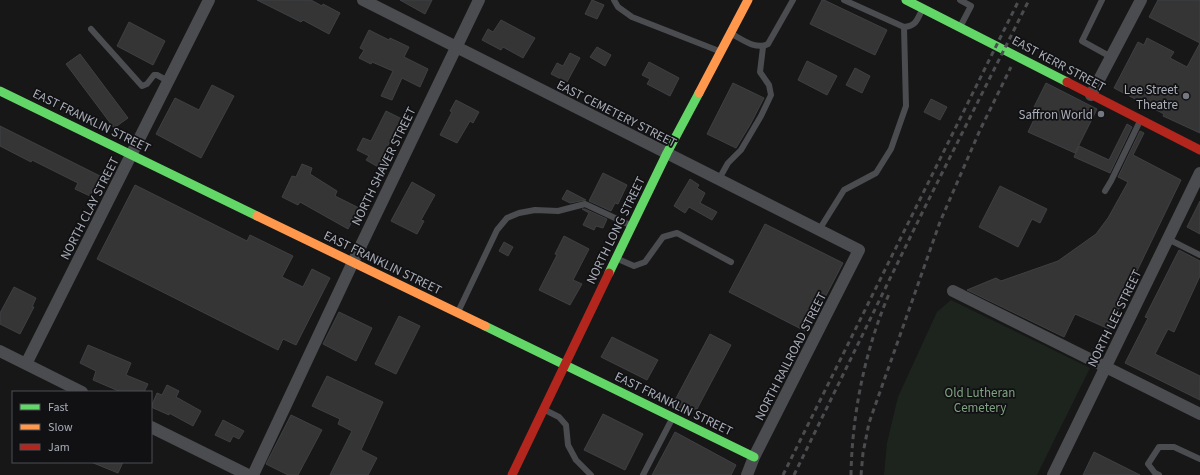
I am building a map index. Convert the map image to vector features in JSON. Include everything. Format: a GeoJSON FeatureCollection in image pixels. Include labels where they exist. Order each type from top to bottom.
{"type":"FeatureCollection","features":[{"type":"Feature","properties":{"kind":"street","name":"NORTH CLAY STREET"},"geometry":{"type":"LineString","coordinates":[[26,364],[209,0]]}},
{"type":"Feature","properties":{"kind":"street","name":"EAST CEMETERY STREET"},"geometry":{"type":"LineString","coordinates":[[362,0],[859,250]]}},
{"type":"Feature","properties":{"kind":"street","name":"NORTH SHAVER STREET"},"geometry":{"type":"LineString","coordinates":[[253,475],[352,262],[479,0]]}},
{"type":"Feature","properties":{"kind":"street","name":"NORTH LONG STREET"},"geometry":{"type":"LineString","coordinates":[[512,475],[667,153],[748,0]]}},
{"type":"Feature","properties":{"kind":"street"},"geometry":{"type":"LineString","coordinates":[[1091,95],[1141,0]]}},
{"type":"Feature","properties":{"kind":"street","name":"EAST KERR STREET"},"geometry":{"type":"LineString","coordinates":[[912,1],[923,9],[1200,150]]}},
{"type":"Feature","properties":{"kind":"street","name":"EAST FRANKLIN STREET"},"geometry":{"type":"LineString","coordinates":[[0,90],[754,457]]}},
{"type":"Feature","properties":{"kind":"street","name":"NORTH LEE STREET"},"geometry":{"type":"LineString","coordinates":[[1053,475],[1200,173]]}},
{"type":"Feature","properties":{"kind":"street","name":"NORTH RAILROAD STREET"},"geometry":{"type":"LineString","coordinates":[[747,475],[754,457],[859,250]]}},
{"type":"Feature","properties":{"kind":"street"},"geometry":{"type":"LineString","coordinates":[[953,291],[1200,414]]}},
{"type":"Feature","properties":{"kind":"street"},"geometry":{"type":"LineString","coordinates":[[0,352],[80,391]]}},
{"type":"Feature","properties":{"kind":"street"},"geometry":{"type":"LineString","coordinates":[[152,427],[248,475]]}},
{"type":"Feature","properties":{"kind":"lane"},"geometry":{"type":"LineString","coordinates":[[614,0],[618,7],[632,17],[721,51]]}},
{"type":"Feature","properties":{"kind":"lane"},"geometry":{"type":"LineString","coordinates":[[730,33],[758,47],[763,47],[768,44],[793,0]]}},
{"type":"Feature","properties":{"kind":"lane"},"geometry":{"type":"LineString","coordinates":[[844,0],[904,27],[911,26],[916,22],[923,9]]}},
{"type":"Feature","properties":{"kind":"lane"},"geometry":{"type":"LineString","coordinates":[[960,0],[971,6],[960,27]]}},
{"type":"Feature","properties":{"kind":"lane"},"geometry":{"type":"LineString","coordinates":[[1102,0],[1082,41],[1111,57]]}},
{"type":"Feature","properties":{"kind":"lane"},"geometry":{"type":"LineString","coordinates":[[819,230],[844,190],[876,173],[891,149],[906,106],[904,27]]}},
{"type":"Feature","properties":{"kind":"lane"},"geometry":{"type":"LineString","coordinates":[[91,29],[142,86],[147,84],[154,75],[168,81]]}},
{"type":"Feature","properties":{"kind":"lane"},"geometry":{"type":"LineString","coordinates":[[719,180],[728,163],[741,150],[761,116],[770,95],[769,85],[760,72],[763,47]]}},
{"type":"Feature","properties":{"kind":"lane"},"geometry":{"type":"LineString","coordinates":[[1105,191],[1140,119]]}},
{"type":"Feature","properties":{"kind":"lane"},"geometry":{"type":"LineString","coordinates":[[458,312],[497,230],[507,218],[519,212],[535,210],[558,211],[585,204],[632,226]]}},
{"type":"Feature","properties":{"kind":"lane"},"geometry":{"type":"LineString","coordinates":[[616,259],[634,266],[645,262],[663,237],[677,232],[731,262]]}},
{"type":"Feature","properties":{"kind":"lane"},"geometry":{"type":"LineString","coordinates":[[1168,239],[1200,255]]}},
{"type":"Feature","properties":{"kind":"lane"},"geometry":{"type":"LineString","coordinates":[[544,409],[559,418],[566,425],[568,445],[576,460],[591,475]]}},
{"type":"Feature","properties":{"kind":"lane"},"geometry":{"type":"LineString","coordinates":[[643,475],[672,417]]}},
{"type":"Feature","properties":{"kind":"lane"},"geometry":{"type":"LineString","coordinates":[[1160,475],[1155,473],[1148,464],[1159,447],[1174,447],[1200,459]]}},
{"type":"Feature","properties":{"kind":"green space","name":"Old Lutheran Cemetery"},"geometry":{"type":"Polygon","coordinates":[[[951,300],[1090,368],[1037,475],[884,475],[887,443],[898,397],[937,312],[951,300]]]}},
{"type":"Feature","properties":{"kind":"building"},"geometry":{"type":"Polygon","coordinates":[[[257,0],[311,0],[322,6],[323,4],[340,13],[329,34],[303,20],[301,22],[257,0]]]}},
{"type":"Feature","properties":{"kind":"building"},"geometry":{"type":"Polygon","coordinates":[[[400,0],[432,0],[425,14],[400,0]]]}},
{"type":"Feature","properties":{"kind":"building"},"geometry":{"type":"Polygon","coordinates":[[[592,0],[604,5],[597,19],[585,14],[592,0]]]}},
{"type":"Feature","properties":{"kind":"building"},"geometry":{"type":"Polygon","coordinates":[[[822,0],[887,30],[875,55],[810,24],[822,0]]]}},
{"type":"Feature","properties":{"kind":"building"},"geometry":{"type":"Polygon","coordinates":[[[1158,0],[1200,0],[1200,43],[1149,17],[1158,0]]]}},
{"type":"Feature","properties":{"kind":"building"},"geometry":{"type":"Polygon","coordinates":[[[501,20],[535,38],[523,58],[503,47],[501,50],[482,40],[488,29],[493,32],[501,20]]]}},
{"type":"Feature","properties":{"kind":"building"},"geometry":{"type":"Polygon","coordinates":[[[129,22],[165,41],[153,65],[117,46],[129,22]]]}},
{"type":"Feature","properties":{"kind":"building"},"geometry":{"type":"Polygon","coordinates":[[[369,30],[389,40],[390,38],[409,47],[404,57],[428,69],[420,87],[402,78],[392,100],[381,96],[393,71],[372,62],[371,64],[359,58],[364,50],[360,48],[369,30]]]}},
{"type":"Feature","properties":{"kind":"building"},"geometry":{"type":"Polygon","coordinates":[[[1147,38],[1174,52],[1170,58],[1187,67],[1200,43],[1200,133],[1163,116],[1164,114],[1114,88],[1138,42],[1144,45],[1147,38]]]}},
{"type":"Feature","properties":{"kind":"building"},"geometry":{"type":"Polygon","coordinates":[[[597,47],[611,55],[605,66],[590,57],[597,47]]]}},
{"type":"Feature","properties":{"kind":"building"},"geometry":{"type":"Polygon","coordinates":[[[570,53],[580,58],[567,82],[551,74],[557,63],[563,66],[570,53]]]}},
{"type":"Feature","properties":{"kind":"building"},"geometry":{"type":"Polygon","coordinates":[[[80,54],[128,118],[114,128],[66,64],[80,54]]]}},
{"type":"Feature","properties":{"kind":"building"},"geometry":{"type":"Polygon","coordinates":[[[807,61],[837,76],[827,95],[798,80],[807,61]]]}},
{"type":"Feature","properties":{"kind":"building"},"geometry":{"type":"Polygon","coordinates":[[[649,62],[679,78],[670,96],[647,84],[650,79],[642,75],[649,62]]]}},
{"type":"Feature","properties":{"kind":"building"},"geometry":{"type":"Polygon","coordinates":[[[855,68],[870,76],[862,93],[846,85],[855,68]]]}},
{"type":"Feature","properties":{"kind":"building"},"geometry":{"type":"Polygon","coordinates":[[[733,83],[764,98],[736,148],[707,134],[733,83]]]}},
{"type":"Feature","properties":{"kind":"building"},"geometry":{"type":"Polygon","coordinates":[[[1046,83],[1097,109],[1075,153],[1028,132],[1039,109],[1034,107],[1046,83]]]}},
{"type":"Feature","properties":{"kind":"building"},"geometry":{"type":"Polygon","coordinates":[[[212,85],[234,96],[201,158],[156,134],[175,98],[199,110],[212,85]]]}},
{"type":"Feature","properties":{"kind":"building"},"geometry":{"type":"Polygon","coordinates":[[[931,99],[947,107],[940,120],[924,112],[931,99]]]}},
{"type":"Feature","properties":{"kind":"building"},"geometry":{"type":"Polygon","coordinates":[[[456,100],[479,112],[473,123],[470,121],[457,143],[440,135],[452,112],[450,111],[456,100]]]}},
{"type":"Feature","properties":{"kind":"building"},"geometry":{"type":"Polygon","coordinates":[[[386,111],[402,119],[386,149],[389,151],[380,168],[366,160],[369,156],[357,150],[363,138],[371,141],[386,111]]]}},
{"type":"Feature","properties":{"kind":"building"},"geometry":{"type":"Polygon","coordinates":[[[1127,124],[1132,127],[1110,173],[1074,157],[1079,146],[1109,160],[1127,124]]]}},
{"type":"Feature","properties":{"kind":"building"},"geometry":{"type":"Polygon","coordinates":[[[0,126],[100,176],[90,196],[75,189],[78,183],[0,146],[0,126]]]}},
{"type":"Feature","properties":{"kind":"building"},"geometry":{"type":"Polygon","coordinates":[[[1140,131],[1144,133],[1133,155],[1181,180],[1109,329],[1075,314],[1064,337],[967,290],[996,278],[1001,281],[1058,261],[1096,234],[1108,218],[1128,182],[1118,177],[1140,131]]]}},
{"type":"Feature","properties":{"kind":"building"},"geometry":{"type":"Polygon","coordinates":[[[302,164],[312,168],[310,174],[337,191],[335,196],[359,208],[348,229],[300,202],[298,205],[282,197],[292,176],[296,177],[302,164]]]}},
{"type":"Feature","properties":{"kind":"building"},"geometry":{"type":"Polygon","coordinates":[[[603,173],[627,185],[618,204],[615,203],[611,211],[589,201],[603,173]]]}},
{"type":"Feature","properties":{"kind":"building"},"geometry":{"type":"Polygon","coordinates":[[[690,179],[699,185],[697,188],[705,193],[700,203],[717,212],[712,220],[689,207],[685,213],[674,206],[690,179]]]}},
{"type":"Feature","properties":{"kind":"building"},"geometry":{"type":"Polygon","coordinates":[[[412,182],[435,195],[421,220],[424,221],[417,234],[391,221],[412,182]]]}},
{"type":"Feature","properties":{"kind":"building"},"geometry":{"type":"Polygon","coordinates":[[[135,185],[247,241],[250,235],[293,256],[282,277],[303,287],[312,269],[330,278],[296,345],[283,339],[278,350],[97,259],[135,185]]]}},
{"type":"Feature","properties":{"kind":"building"},"geometry":{"type":"Polygon","coordinates":[[[1000,186],[1047,209],[1040,223],[1032,219],[1018,247],[979,227],[1000,186]]]}},
{"type":"Feature","properties":{"kind":"building"},"geometry":{"type":"Polygon","coordinates":[[[567,190],[586,200],[570,203],[562,199],[567,190]]]}},
{"type":"Feature","properties":{"kind":"building"},"geometry":{"type":"Polygon","coordinates":[[[1200,201],[1200,234],[1187,227],[1200,201]]]}},
{"type":"Feature","properties":{"kind":"building"},"geometry":{"type":"Polygon","coordinates":[[[582,209],[607,219],[603,228],[596,226],[594,230],[583,225],[589,213],[582,209]]]}},
{"type":"Feature","properties":{"kind":"building"},"geometry":{"type":"Polygon","coordinates":[[[765,224],[843,263],[807,332],[729,292],[765,224]]]}},
{"type":"Feature","properties":{"kind":"building"},"geometry":{"type":"Polygon","coordinates":[[[564,236],[589,249],[573,280],[582,284],[570,305],[539,290],[557,255],[555,254],[564,236]]]}},
{"type":"Feature","properties":{"kind":"building"},"geometry":{"type":"Polygon","coordinates":[[[504,242],[513,247],[508,256],[499,251],[504,242]]]}},
{"type":"Feature","properties":{"kind":"building"},"geometry":{"type":"Polygon","coordinates":[[[1179,250],[1200,261],[1200,276],[1174,332],[1168,329],[1155,354],[1200,376],[1200,400],[1125,363],[1148,318],[1145,317],[1179,250]]]}},
{"type":"Feature","properties":{"kind":"building"},"geometry":{"type":"Polygon","coordinates":[[[14,287],[36,298],[32,307],[34,307],[20,334],[0,324],[0,313],[14,287]]]}},
{"type":"Feature","properties":{"kind":"building"},"geometry":{"type":"Polygon","coordinates":[[[339,312],[372,328],[356,361],[323,344],[339,312]]]}},
{"type":"Feature","properties":{"kind":"building"},"geometry":{"type":"Polygon","coordinates":[[[399,316],[420,326],[396,374],[375,364],[399,316]]]}},
{"type":"Feature","properties":{"kind":"building"},"geometry":{"type":"Polygon","coordinates":[[[710,334],[731,345],[697,409],[682,409],[673,404],[710,334]]]}},
{"type":"Feature","properties":{"kind":"building"},"geometry":{"type":"Polygon","coordinates":[[[612,337],[658,360],[647,380],[601,357],[612,337]]]}},
{"type":"Feature","properties":{"kind":"building"},"geometry":{"type":"Polygon","coordinates":[[[88,345],[131,363],[126,375],[148,384],[144,391],[119,391],[93,380],[96,371],[80,363],[88,345]]]}},
{"type":"Feature","properties":{"kind":"building"},"geometry":{"type":"Polygon","coordinates":[[[327,376],[383,402],[361,450],[377,458],[368,475],[330,475],[352,431],[338,424],[340,419],[312,406],[327,376]]]}},
{"type":"Feature","properties":{"kind":"building"},"geometry":{"type":"Polygon","coordinates":[[[167,385],[179,391],[176,397],[201,411],[193,426],[169,413],[169,415],[152,407],[157,393],[162,395],[167,385]]]}},
{"type":"Feature","properties":{"kind":"building"},"geometry":{"type":"Polygon","coordinates":[[[603,414],[643,434],[625,470],[584,450],[603,414]]]}},
{"type":"Feature","properties":{"kind":"building"},"geometry":{"type":"Polygon","coordinates":[[[291,415],[322,430],[298,475],[288,475],[266,464],[291,415]]]}},
{"type":"Feature","properties":{"kind":"building"},"geometry":{"type":"Polygon","coordinates":[[[223,420],[244,431],[239,439],[233,436],[230,442],[215,435],[223,420]]]}},
{"type":"Feature","properties":{"kind":"building"},"geometry":{"type":"Polygon","coordinates":[[[675,432],[736,465],[731,475],[652,475],[675,432]]]}},
{"type":"Feature","properties":{"kind":"building"},"geometry":{"type":"Polygon","coordinates":[[[1094,452],[1140,475],[1083,475],[1094,452]]]}},
{"type":"Feature","properties":{"kind":"building"},"geometry":{"type":"Polygon","coordinates":[[[93,463],[123,463],[118,473],[93,463]]]}},
{"type":"Feature","properties":{"kind":"railway"},"geometry":{"type":"LineString","coordinates":[[783,475],[1019,0]]}},
{"type":"Feature","properties":{"kind":"railway"},"geometry":{"type":"LineString","coordinates":[[794,475],[924,209],[1029,0]]}},
{"type":"Feature","properties":{"kind":"railway"},"geometry":{"type":"LineString","coordinates":[[861,475],[863,453],[869,423],[940,222],[980,130],[1011,67]]}},
{"type":"Feature","properties":{"kind":"railway"},"geometry":{"type":"LineString","coordinates":[[851,475],[854,429],[861,383],[873,337],[889,294]]}},
{"type":"Feature","properties":{"kind":"traffic: fast"},"geometry":{"type":"LineString","coordinates":[[906,0],[1067,82]]}},
{"type":"Feature","properties":{"kind":"traffic: fast"},"geometry":{"type":"LineString","coordinates":[[0,91],[257,216]]}},
{"type":"Feature","properties":{"kind":"traffic: fast"},"geometry":{"type":"LineString","coordinates":[[609,273],[667,153],[699,93]]}},
{"type":"Feature","properties":{"kind":"traffic: fast"},"geometry":{"type":"LineString","coordinates":[[485,326],[754,457]]}},
{"type":"Feature","properties":{"kind":"traffic: slow"},"geometry":{"type":"LineString","coordinates":[[699,93],[748,0]]}},
{"type":"Feature","properties":{"kind":"traffic: slow"},"geometry":{"type":"LineString","coordinates":[[257,216],[485,326]]}},
{"type":"Feature","properties":{"kind":"traffic: jam"},"geometry":{"type":"LineString","coordinates":[[1067,82],[1200,150]]}},
{"type":"Feature","properties":{"kind":"traffic: jam"},"geometry":{"type":"LineString","coordinates":[[512,475],[609,273]]}},
{"type":"Feature","properties":{"kind":"place","name":"Lee Street Theatre"},"geometry":{"type":"Point","coordinates":[1186,96]}},
{"type":"Feature","properties":{"kind":"place","name":"Saffron World"},"geometry":{"type":"Point","coordinates":[1101,114]}}]}
